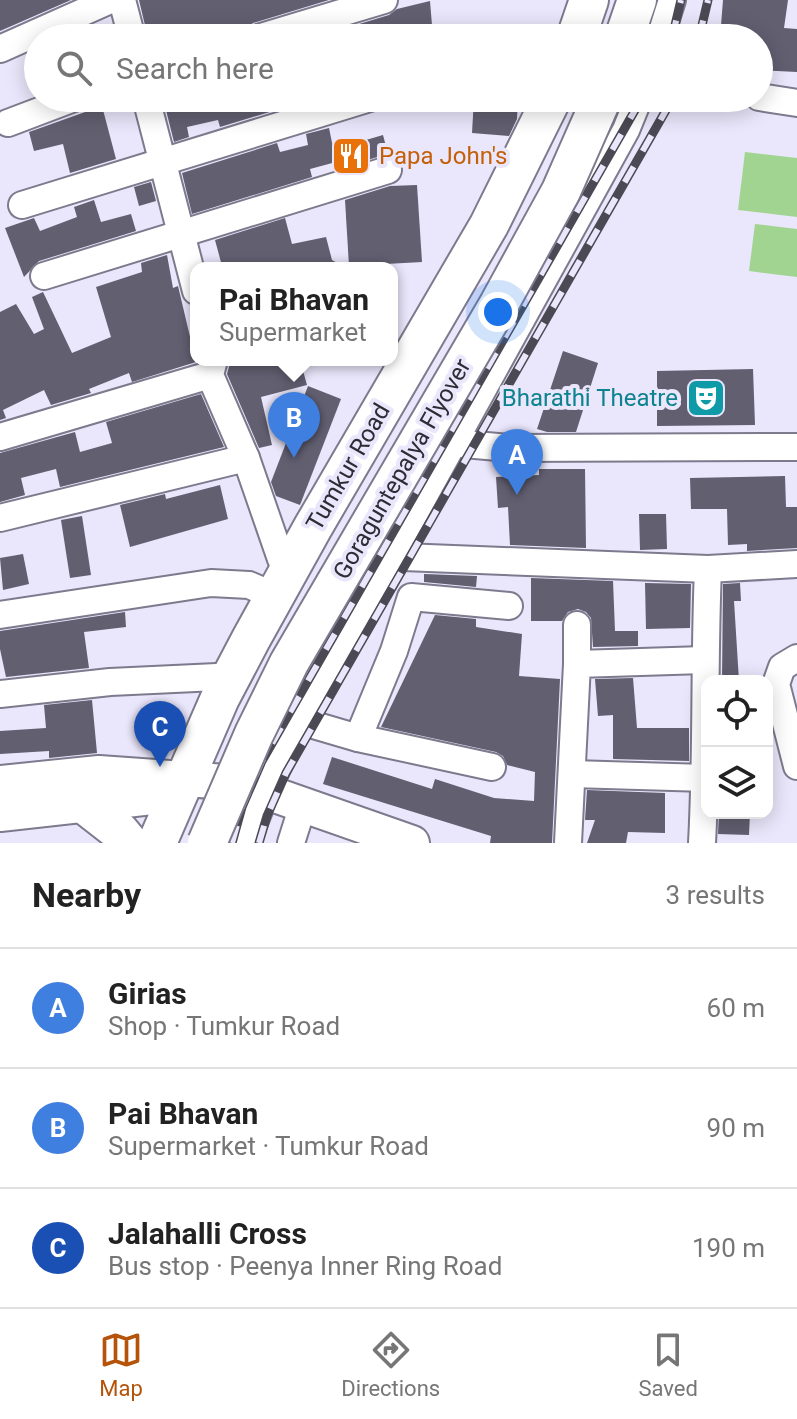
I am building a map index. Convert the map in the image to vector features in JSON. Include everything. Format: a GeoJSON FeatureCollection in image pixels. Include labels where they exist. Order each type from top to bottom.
{"type":"FeatureCollection","features":[{"type":"Feature","properties":{"kind":"highway"},"geometry":{"type":"LineString","coordinates":[[581,24],[589,0]]}},
{"type":"Feature","properties":{"kind":"highway"},"geometry":{"type":"LineString","coordinates":[[604,24],[612,0]]}},
{"type":"Feature","properties":{"kind":"highway"},"geometry":{"type":"LineString","coordinates":[[629,24],[637,0]]}},
{"type":"Feature","properties":{"kind":"highway"},"geometry":{"type":"LineString","coordinates":[[646,24],[654,0]]}},
{"type":"Feature","properties":{"kind":"highway","name":"Tumkur Road"},"geometry":{"type":"LineString","coordinates":[[157,843],[251,639],[489,225],[545,112]]}},
{"type":"Feature","properties":{"kind":"highway","name":"Goraguntepalya Flyover"},"geometry":{"type":"LineString","coordinates":[[182,843],[225,740],[254,683],[394,431],[523,210],[569,112]]}},
{"type":"Feature","properties":{"kind":"highway","name":"Goraguntepalya Flyover"},"geometry":{"type":"LineString","coordinates":[[207,843],[254,734],[289,663],[499,304],[561,191],[596,112]]}},
{"type":"Feature","properties":{"kind":"highway"},"geometry":{"type":"LineString","coordinates":[[224,843],[267,794],[304,667],[377,567],[598,147],[613,112]]}},
{"type":"Feature","properties":{"kind":"highway"},"geometry":{"type":"LineString","coordinates":[[84,804],[120,832],[129,843]]}},
{"type":"Feature","properties":{"kind":"main road"},"geometry":{"type":"LineString","coordinates":[[0,783],[99,773],[187,773],[267,794],[412,843]]}},
{"type":"Feature","properties":{"kind":"main road"},"geometry":{"type":"LineString","coordinates":[[0,814],[84,804],[187,773]]}},
{"type":"Feature","properties":{"kind":"street"},"geometry":{"type":"LineString","coordinates":[[56,24],[110,0]]}},
{"type":"Feature","properties":{"kind":"street"},"geometry":{"type":"LineString","coordinates":[[122,0],[128,24]]}},
{"type":"Feature","properties":{"kind":"street"},"geometry":{"type":"LineString","coordinates":[[304,24],[384,0]]}},
{"type":"Feature","properties":{"kind":"street"},"geometry":{"type":"LineString","coordinates":[[564,24],[572,0]]}},
{"type":"Feature","properties":{"kind":"street"},"geometry":{"type":"LineString","coordinates":[[664,24],[672,0]]}},
{"type":"Feature","properties":{"kind":"street"},"geometry":{"type":"LineString","coordinates":[[0,49],[24,38]]}},
{"type":"Feature","properties":{"kind":"street"},"geometry":{"type":"LineString","coordinates":[[773,99],[797,103]]}},
{"type":"Feature","properties":{"kind":"street"},"geometry":{"type":"LineString","coordinates":[[8,123],[37,112]]}},
{"type":"Feature","properties":{"kind":"street"},"geometry":{"type":"LineString","coordinates":[[149,112],[190,269]]}},
{"type":"Feature","properties":{"kind":"street"},"geometry":{"type":"LineString","coordinates":[[22,205],[324,112]]}},
{"type":"Feature","properties":{"kind":"street"},"geometry":{"type":"LineString","coordinates":[[398,355],[492,192],[529,112]]}},
{"type":"Feature","properties":{"kind":"street"},"geometry":{"type":"LineString","coordinates":[[246,843],[300,721],[377,567],[453,443],[633,112]]}},
{"type":"Feature","properties":{"kind":"street"},"geometry":{"type":"LineString","coordinates":[[44,276],[388,170]]}},
{"type":"Feature","properties":{"kind":"street"},"geometry":{"type":"LineString","coordinates":[[187,773],[200,718],[217,677],[392,366]]}},
{"type":"Feature","properties":{"kind":"street"},"geometry":{"type":"LineString","coordinates":[[0,437],[212,368],[281,559]]}},
{"type":"Feature","properties":{"kind":"street"},"geometry":{"type":"LineString","coordinates":[[453,443],[509,448],[797,447]]}},
{"type":"Feature","properties":{"kind":"street"},"geometry":{"type":"LineString","coordinates":[[0,518],[246,458]]}},
{"type":"Feature","properties":{"kind":"street"},"geometry":{"type":"LineString","coordinates":[[377,567],[708,569],[797,564]]}},
{"type":"Feature","properties":{"kind":"street"},"geometry":{"type":"LineString","coordinates":[[377,567],[411,597],[509,606]]}},
{"type":"Feature","properties":{"kind":"street"},"geometry":{"type":"LineString","coordinates":[[705,747],[704,660],[708,569]]}},
{"type":"Feature","properties":{"kind":"street"},"geometry":{"type":"LineString","coordinates":[[0,615],[211,583],[249,585],[263,591]]}},
{"type":"Feature","properties":{"kind":"street"},"geometry":{"type":"LineString","coordinates":[[358,738],[394,651],[411,597]]}},
{"type":"Feature","properties":{"kind":"street"},"geometry":{"type":"LineString","coordinates":[[568,843],[577,625]]}},
{"type":"Feature","properties":{"kind":"street"},"geometry":{"type":"LineString","coordinates":[[797,658],[782,667],[776,684],[797,766]]}},
{"type":"Feature","properties":{"kind":"street"},"geometry":{"type":"LineString","coordinates":[[577,664],[704,660]]}},
{"type":"Feature","properties":{"kind":"street"},"geometry":{"type":"LineString","coordinates":[[0,694],[110,682],[217,677]]}},
{"type":"Feature","properties":{"kind":"street"},"geometry":{"type":"LineString","coordinates":[[300,721],[358,738],[492,767]]}},
{"type":"Feature","properties":{"kind":"street"},"geometry":{"type":"LineString","coordinates":[[572,774],[701,778]]}},
{"type":"Feature","properties":{"kind":"street"},"geometry":{"type":"LineString","coordinates":[[267,794],[291,843]]}},
{"type":"Feature","properties":{"kind":"street"},"geometry":{"type":"LineString","coordinates":[[702,843],[703,819]]}},
{"type":"Feature","properties":{"kind":"green space"},"geometry":{"type":"Polygon","coordinates":[[[745,152],[797,158],[797,217],[738,210],[745,152]]]}},
{"type":"Feature","properties":{"kind":"green space"},"geometry":{"type":"Polygon","coordinates":[[[755,224],[797,229],[797,277],[749,271],[755,224]]]}},
{"type":"Feature","properties":{"kind":"building"},"geometry":{"type":"Polygon","coordinates":[[[0,0],[71,0],[0,31],[0,0]]]}},
{"type":"Feature","properties":{"kind":"building"},"geometry":{"type":"Polygon","coordinates":[[[139,0],[329,0],[252,24],[145,24],[139,0]]]}},
{"type":"Feature","properties":{"kind":"building"},"geometry":{"type":"Polygon","coordinates":[[[723,0],[788,0],[784,28],[797,29],[797,72],[773,71],[773,24],[721,24],[723,0]]]}},
{"type":"Feature","properties":{"kind":"building"},"geometry":{"type":"Polygon","coordinates":[[[430,1],[432,24],[359,24],[389,15],[397,9],[430,1]]]}},
{"type":"Feature","properties":{"kind":"building"},"geometry":{"type":"Polygon","coordinates":[[[85,112],[104,112],[116,159],[70,173],[63,144],[34,151],[29,132],[85,112]]]}},
{"type":"Feature","properties":{"kind":"building"},"geometry":{"type":"Polygon","coordinates":[[[166,112],[270,112],[220,127],[218,120],[187,127],[189,137],[174,142],[166,112]]]}},
{"type":"Feature","properties":{"kind":"building"},"geometry":{"type":"Polygon","coordinates":[[[473,112],[517,112],[509,136],[472,133],[473,112]]]}},
{"type":"Feature","properties":{"kind":"building"},"geometry":{"type":"Polygon","coordinates":[[[329,128],[336,162],[310,169],[312,177],[192,214],[182,173],[277,143],[280,152],[308,145],[306,134],[329,128]]]}},
{"type":"Feature","properties":{"kind":"building"},"geometry":{"type":"Polygon","coordinates":[[[383,135],[388,154],[343,167],[342,147],[383,135]]]}},
{"type":"Feature","properties":{"kind":"building"},"geometry":{"type":"Polygon","coordinates":[[[151,182],[156,201],[139,206],[134,187],[151,182]]]}},
{"type":"Feature","properties":{"kind":"building"},"geometry":{"type":"Polygon","coordinates":[[[417,185],[422,262],[349,262],[345,200],[390,186],[417,185]]]}},
{"type":"Feature","properties":{"kind":"building"},"geometry":{"type":"Polygon","coordinates":[[[94,200],[101,222],[131,214],[136,231],[39,261],[24,277],[5,228],[34,218],[40,231],[77,217],[74,207],[94,200]]]}},
{"type":"Feature","properties":{"kind":"building"},"geometry":{"type":"Polygon","coordinates":[[[285,218],[292,244],[326,237],[332,260],[336,262],[221,262],[215,240],[285,218]]]}},
{"type":"Feature","properties":{"kind":"building"},"geometry":{"type":"Polygon","coordinates":[[[167,255],[173,288],[178,286],[190,337],[190,364],[132,382],[129,373],[89,389],[91,393],[51,405],[44,390],[3,410],[6,418],[0,420],[0,312],[16,304],[34,334],[44,329],[32,297],[43,292],[72,353],[111,337],[96,287],[142,272],[141,263],[167,255]]]}},
{"type":"Feature","properties":{"kind":"building"},"geometry":{"type":"Polygon","coordinates":[[[563,351],[598,363],[576,432],[547,432],[537,429],[563,351]]]}},
{"type":"Feature","properties":{"kind":"building"},"geometry":{"type":"Polygon","coordinates":[[[229,366],[302,366],[307,385],[261,397],[272,445],[259,448],[227,374],[229,366]]]}},
{"type":"Feature","properties":{"kind":"building","name":"Bharathi Theatre"},"geometry":{"type":"Polygon","coordinates":[[[753,369],[755,425],[657,426],[657,371],[753,369]]]}},
{"type":"Feature","properties":{"kind":"building"},"geometry":{"type":"Polygon","coordinates":[[[308,386],[341,399],[300,505],[276,496],[271,482],[308,386]]]}},
{"type":"Feature","properties":{"kind":"building"},"geometry":{"type":"Polygon","coordinates":[[[201,394],[224,447],[60,487],[56,469],[21,478],[25,495],[0,502],[0,453],[75,432],[80,452],[112,443],[106,422],[201,394]]]}},
{"type":"Feature","properties":{"kind":"building"},"geometry":{"type":"Polygon","coordinates":[[[539,469],[585,469],[586,548],[510,545],[508,507],[498,508],[496,477],[539,475],[539,469]]]}},
{"type":"Feature","properties":{"kind":"building"},"geometry":{"type":"Polygon","coordinates":[[[785,476],[786,507],[797,507],[797,548],[747,551],[747,544],[728,545],[727,509],[691,509],[690,478],[785,476]]]}},
{"type":"Feature","properties":{"kind":"building"},"geometry":{"type":"Polygon","coordinates":[[[220,485],[228,519],[130,547],[120,505],[165,494],[166,499],[220,485]]]}},
{"type":"Feature","properties":{"kind":"building"},"geometry":{"type":"Polygon","coordinates":[[[639,514],[666,514],[667,549],[640,550],[639,514]]]}},
{"type":"Feature","properties":{"kind":"building"},"geometry":{"type":"Polygon","coordinates":[[[82,516],[91,575],[70,578],[61,520],[82,516]]]}},
{"type":"Feature","properties":{"kind":"building"},"geometry":{"type":"Polygon","coordinates":[[[23,554],[29,584],[3,590],[0,558],[23,554]]]}},
{"type":"Feature","properties":{"kind":"building"},"geometry":{"type":"Polygon","coordinates":[[[424,574],[477,576],[476,587],[424,582],[424,574]]]}},
{"type":"Feature","properties":{"kind":"building"},"geometry":{"type":"Polygon","coordinates":[[[531,578],[613,581],[615,631],[638,631],[638,646],[593,647],[591,618],[578,609],[568,612],[562,621],[531,621],[531,578]]]}},
{"type":"Feature","properties":{"kind":"building"},"geometry":{"type":"Polygon","coordinates":[[[645,583],[691,584],[690,628],[646,629],[645,583]]]}},
{"type":"Feature","properties":{"kind":"building"},"geometry":{"type":"Polygon","coordinates":[[[740,583],[741,601],[734,601],[739,675],[722,675],[723,584],[740,583]]]}},
{"type":"Feature","properties":{"kind":"building"},"geometry":{"type":"Polygon","coordinates":[[[125,612],[126,627],[84,632],[89,668],[6,677],[0,631],[125,612]]]}},
{"type":"Feature","properties":{"kind":"building"},"geometry":{"type":"Polygon","coordinates":[[[435,615],[476,619],[476,627],[522,634],[519,676],[560,679],[552,843],[490,843],[491,836],[323,784],[332,757],[432,789],[435,779],[494,798],[534,801],[535,772],[507,765],[503,756],[496,752],[381,727],[435,615]]]}},
{"type":"Feature","properties":{"kind":"building"},"geometry":{"type":"Polygon","coordinates":[[[633,678],[637,728],[689,728],[689,761],[613,759],[613,715],[598,716],[595,679],[633,678]]]}},
{"type":"Feature","properties":{"kind":"building"},"geometry":{"type":"Polygon","coordinates":[[[92,700],[97,753],[49,758],[49,751],[0,754],[0,731],[46,728],[44,705],[92,700]]]}},
{"type":"Feature","properties":{"kind":"building"},"geometry":{"type":"Polygon","coordinates":[[[587,790],[665,793],[665,833],[628,832],[626,843],[587,843],[595,820],[585,820],[587,790]]]}},
{"type":"Feature","properties":{"kind":"building"},"geometry":{"type":"Polygon","coordinates":[[[719,819],[750,819],[749,835],[718,834],[719,819]]]}},
{"type":"Feature","properties":{"kind":"railway"},"geometry":{"type":"LineString","coordinates":[[675,24],[681,0]]}},
{"type":"Feature","properties":{"kind":"railway"},"geometry":{"type":"LineString","coordinates":[[702,24],[708,0]]}},
{"type":"Feature","properties":{"kind":"railway"},"geometry":{"type":"LineString","coordinates":[[232,843],[242,807],[262,761],[634,112]]}},
{"type":"Feature","properties":{"kind":"railway"},"geometry":{"type":"LineString","coordinates":[[259,843],[286,773],[665,112]]}},
{"type":"Feature","properties":{"kind":"place","name":"Papa John's"},"geometry":{"type":"Point","coordinates":[351,156]}},
{"type":"Feature","properties":{"kind":"place","name":"Bharathi Theatre"},"geometry":{"type":"Point","coordinates":[706,398]}},
{"type":"Feature","properties":{"kind":"place","name":"Pai Bhavan"},"geometry":{"type":"Point","coordinates":[294,458]}},
{"type":"Feature","properties":{"kind":"place","name":"Girias"},"geometry":{"type":"Point","coordinates":[517,495]}},
{"type":"Feature","properties":{"kind":"place","name":"Jalahalli Cross"},"geometry":{"type":"Point","coordinates":[160,767]}}]}
